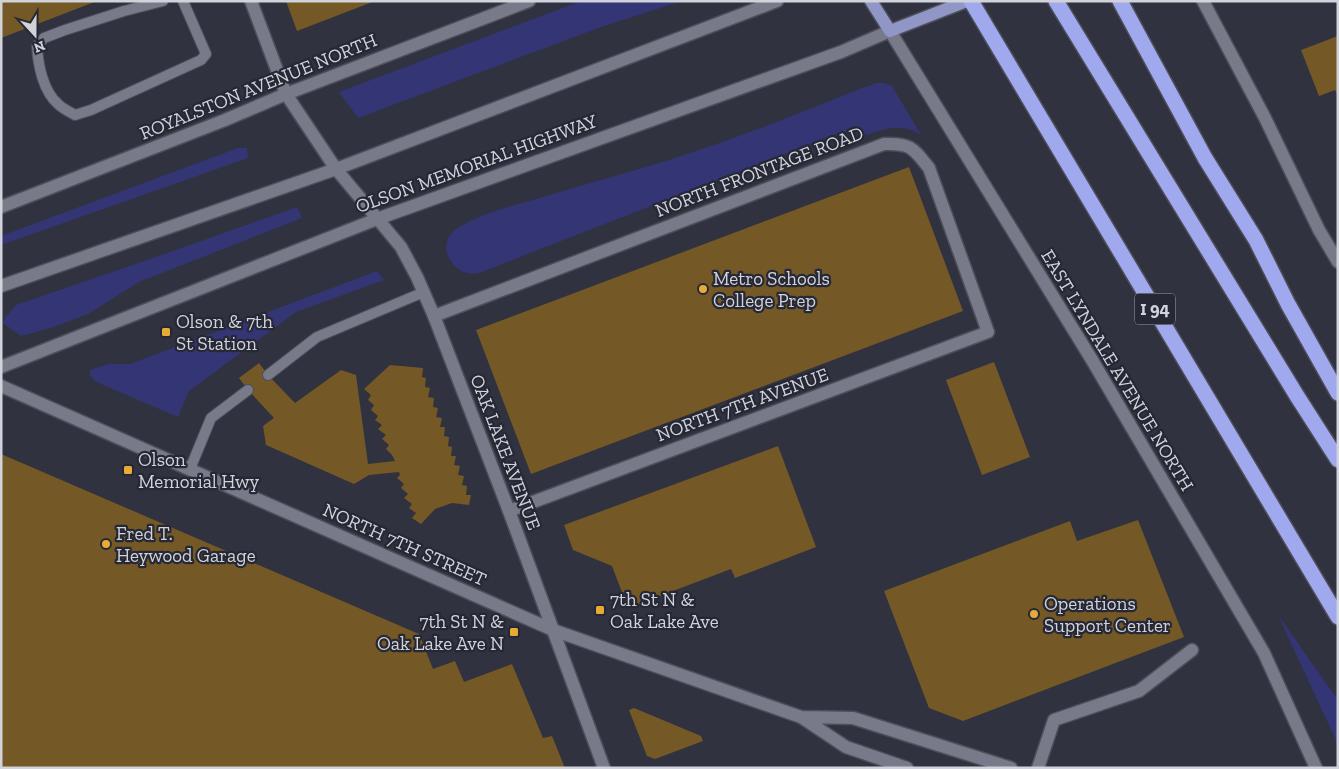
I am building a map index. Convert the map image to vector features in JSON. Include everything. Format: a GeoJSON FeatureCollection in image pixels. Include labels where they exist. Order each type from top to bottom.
{"type":"FeatureCollection","features":[{"type":"Feature","properties":{"kind":"highway","name":"I 94"},"geometry":{"type":"LineString","coordinates":[[972,1],[1338,617]]}},
{"type":"Feature","properties":{"kind":"highway"},"geometry":{"type":"LineString","coordinates":[[1056,1],[1338,460]]}},
{"type":"Feature","properties":{"kind":"highway"},"geometry":{"type":"LineString","coordinates":[[1120,1],[1205,158],[1256,240],[1288,304],[1338,393]]}},
{"type":"Feature","properties":{"kind":"main road","name":"OAK LAKE AVENUE"},"geometry":{"type":"LineString","coordinates":[[251,1],[286,94],[336,169],[401,247],[424,292],[510,511],[604,768]]}},
{"type":"Feature","properties":{"kind":"main road","name":"ROYALSTON AVENUE NORTH"},"geometry":{"type":"LineString","coordinates":[[1,207],[216,124],[286,94],[529,1]]}},
{"type":"Feature","properties":{"kind":"main road"},"geometry":{"type":"LineString","coordinates":[[1,286],[336,169],[777,1]]}},
{"type":"Feature","properties":{"kind":"main road","name":"EAST LYNDALE AVENUE NORTH"},"geometry":{"type":"LineString","coordinates":[[871,1],[1092,360],[1264,652],[1316,768]]}},
{"type":"Feature","properties":{"kind":"main road","name":"OLSON MEMORIAL HIGHWAY"},"geometry":{"type":"LineString","coordinates":[[1,367],[377,218],[841,52],[967,1]]}},
{"type":"Feature","properties":{"kind":"main road"},"geometry":{"type":"LineString","coordinates":[[1203,1],[1265,118],[1319,230],[1338,262]]}},
{"type":"Feature","properties":{"kind":"main road","name":"NORTH FRONTAGE ROAD"},"geometry":{"type":"LineString","coordinates":[[434,316],[884,144],[898,143],[914,149],[929,168],[988,332]]}},
{"type":"Feature","properties":{"kind":"main road","name":"NORTH 7TH AVENUE"},"geometry":{"type":"LineString","coordinates":[[510,511],[988,332]]}},
{"type":"Feature","properties":{"kind":"main road","name":"NORTH 7TH STREET"},"geometry":{"type":"LineString","coordinates":[[1,386],[553,630],[801,717],[846,747],[907,768]]}},
{"type":"Feature","properties":{"kind":"main road"},"geometry":{"type":"LineString","coordinates":[[1038,768],[1054,720],[1139,690],[1192,650]]}},
{"type":"Feature","properties":{"kind":"main road","name":"NORTH 7TH STREET"},"geometry":{"type":"LineString","coordinates":[[801,717],[853,718],[1011,768]]}},
{"type":"Feature","properties":{"kind":"main road"},"geometry":{"type":"LineString","coordinates":[[1310,768],[1311,754]]}},
{"type":"Feature","properties":{"kind":"lane"},"geometry":{"type":"LineString","coordinates":[[163,1],[124,11],[44,38],[37,46],[38,64],[48,92],[58,104],[75,115],[91,110],[201,60],[206,54],[183,1]]}},
{"type":"Feature","properties":{"kind":"lane"},"geometry":{"type":"LineString","coordinates":[[268,375],[317,337],[424,292]]}},
{"type":"Feature","properties":{"kind":"lane"},"geometry":{"type":"LineString","coordinates":[[190,469],[211,418],[248,390]]}},
{"type":"Feature","properties":{"kind":"shaded area"},"geometry":{"type":"Polygon","coordinates":[[[581,1],[682,1],[601,27],[358,118],[339,92],[581,1]]]}},
{"type":"Feature","properties":{"kind":"shaded area"},"geometry":{"type":"Polygon","coordinates":[[[876,83],[885,83],[892,86],[921,135],[901,128],[880,130],[866,135],[843,131],[479,273],[470,274],[455,267],[447,253],[449,237],[455,230],[484,215],[696,151],[764,127],[876,83]]]}},
{"type":"Feature","properties":{"kind":"shaded area"},"geometry":{"type":"Polygon","coordinates":[[[238,148],[247,148],[248,158],[1,245],[1,236],[238,148]]]}},
{"type":"Feature","properties":{"kind":"shaded area"},"geometry":{"type":"Polygon","coordinates":[[[297,207],[302,218],[139,282],[88,314],[51,328],[21,336],[3,323],[16,305],[297,207]]]}},
{"type":"Feature","properties":{"kind":"shaded area"},"geometry":{"type":"Polygon","coordinates":[[[377,271],[384,280],[296,312],[189,391],[178,417],[101,384],[90,375],[90,370],[108,364],[130,364],[377,271]]]}},
{"type":"Feature","properties":{"kind":"shaded area"},"geometry":{"type":"Polygon","coordinates":[[[1278,615],[1338,700],[1338,744],[1335,738],[1278,615]]]}},
{"type":"Feature","properties":{"kind":"building"},"geometry":{"type":"Polygon","coordinates":[[[1,1],[97,1],[1,38],[1,1]]]}},
{"type":"Feature","properties":{"kind":"building"},"geometry":{"type":"Polygon","coordinates":[[[286,1],[375,1],[297,31],[286,1]]]}},
{"type":"Feature","properties":{"kind":"building"},"geometry":{"type":"Polygon","coordinates":[[[1338,36],[1338,96],[1335,90],[1319,96],[1301,50],[1338,36]]]}},
{"type":"Feature","properties":{"kind":"building"},"geometry":{"type":"Polygon","coordinates":[[[909,167],[963,311],[531,474],[476,330],[909,167]]]}},
{"type":"Feature","properties":{"kind":"building"},"geometry":{"type":"Polygon","coordinates":[[[994,362],[1030,457],[982,475],[946,380],[994,362]]]}},
{"type":"Feature","properties":{"kind":"building"},"geometry":{"type":"Polygon","coordinates":[[[259,363],[295,403],[341,370],[356,375],[368,464],[395,461],[386,449],[389,445],[382,439],[386,435],[378,429],[382,425],[375,420],[378,416],[371,410],[374,405],[368,400],[371,395],[364,389],[390,365],[423,368],[422,377],[426,378],[425,387],[430,388],[428,397],[434,398],[433,407],[438,408],[436,417],[442,418],[440,427],[445,427],[444,436],[449,437],[448,446],[452,447],[451,456],[456,456],[454,465],[460,466],[458,475],[464,476],[462,485],[467,486],[466,495],[471,495],[469,505],[452,503],[435,509],[421,524],[412,518],[416,513],[409,508],[412,504],[404,498],[408,494],[401,488],[404,484],[397,478],[400,475],[399,472],[369,475],[354,484],[266,445],[263,426],[274,418],[239,378],[259,363]]]}},
{"type":"Feature","properties":{"kind":"building"},"geometry":{"type":"Polygon","coordinates":[[[778,446],[816,547],[735,578],[731,569],[628,608],[612,566],[573,550],[564,525],[778,446]]]}},
{"type":"Feature","properties":{"kind":"building","name":"Fred T. Heywood Garage"},"geometry":{"type":"Polygon","coordinates":[[[1,454],[419,634],[433,669],[455,661],[464,682],[512,664],[543,738],[552,736],[565,768],[1,768],[1,454]]]}},
{"type":"Feature","properties":{"kind":"building","name":"Operations Support Center"},"geometry":{"type":"Polygon","coordinates":[[[1138,520],[1184,637],[963,721],[929,708],[884,591],[1070,521],[1077,541],[1138,520]]]}},
{"type":"Feature","properties":{"kind":"building"},"geometry":{"type":"Polygon","coordinates":[[[634,708],[701,736],[703,741],[655,759],[647,756],[629,710],[634,708]]]}},
{"type":"Feature","properties":{"kind":"place","name":"Metro Schools College Prep"},"geometry":{"type":"Point","coordinates":[703,289]}},
{"type":"Feature","properties":{"kind":"place","name":"Olson & 7th St Station"},"geometry":{"type":"Point","coordinates":[166,332]}},
{"type":"Feature","properties":{"kind":"place","name":"Olson Memorial Hwy"},"geometry":{"type":"Point","coordinates":[128,470]}},
{"type":"Feature","properties":{"kind":"place","name":"Fred T. Heywood Garage"},"geometry":{"type":"Point","coordinates":[106,544]}},
{"type":"Feature","properties":{"kind":"place","name":"7th St N & Oak Lake Ave"},"geometry":{"type":"Point","coordinates":[600,610]}},
{"type":"Feature","properties":{"kind":"place","name":"Operations Support Center"},"geometry":{"type":"Point","coordinates":[1034,614]}},
{"type":"Feature","properties":{"kind":"place","name":"7th St N & Oak Lake Ave N"},"geometry":{"type":"Point","coordinates":[514,632]}}]}
